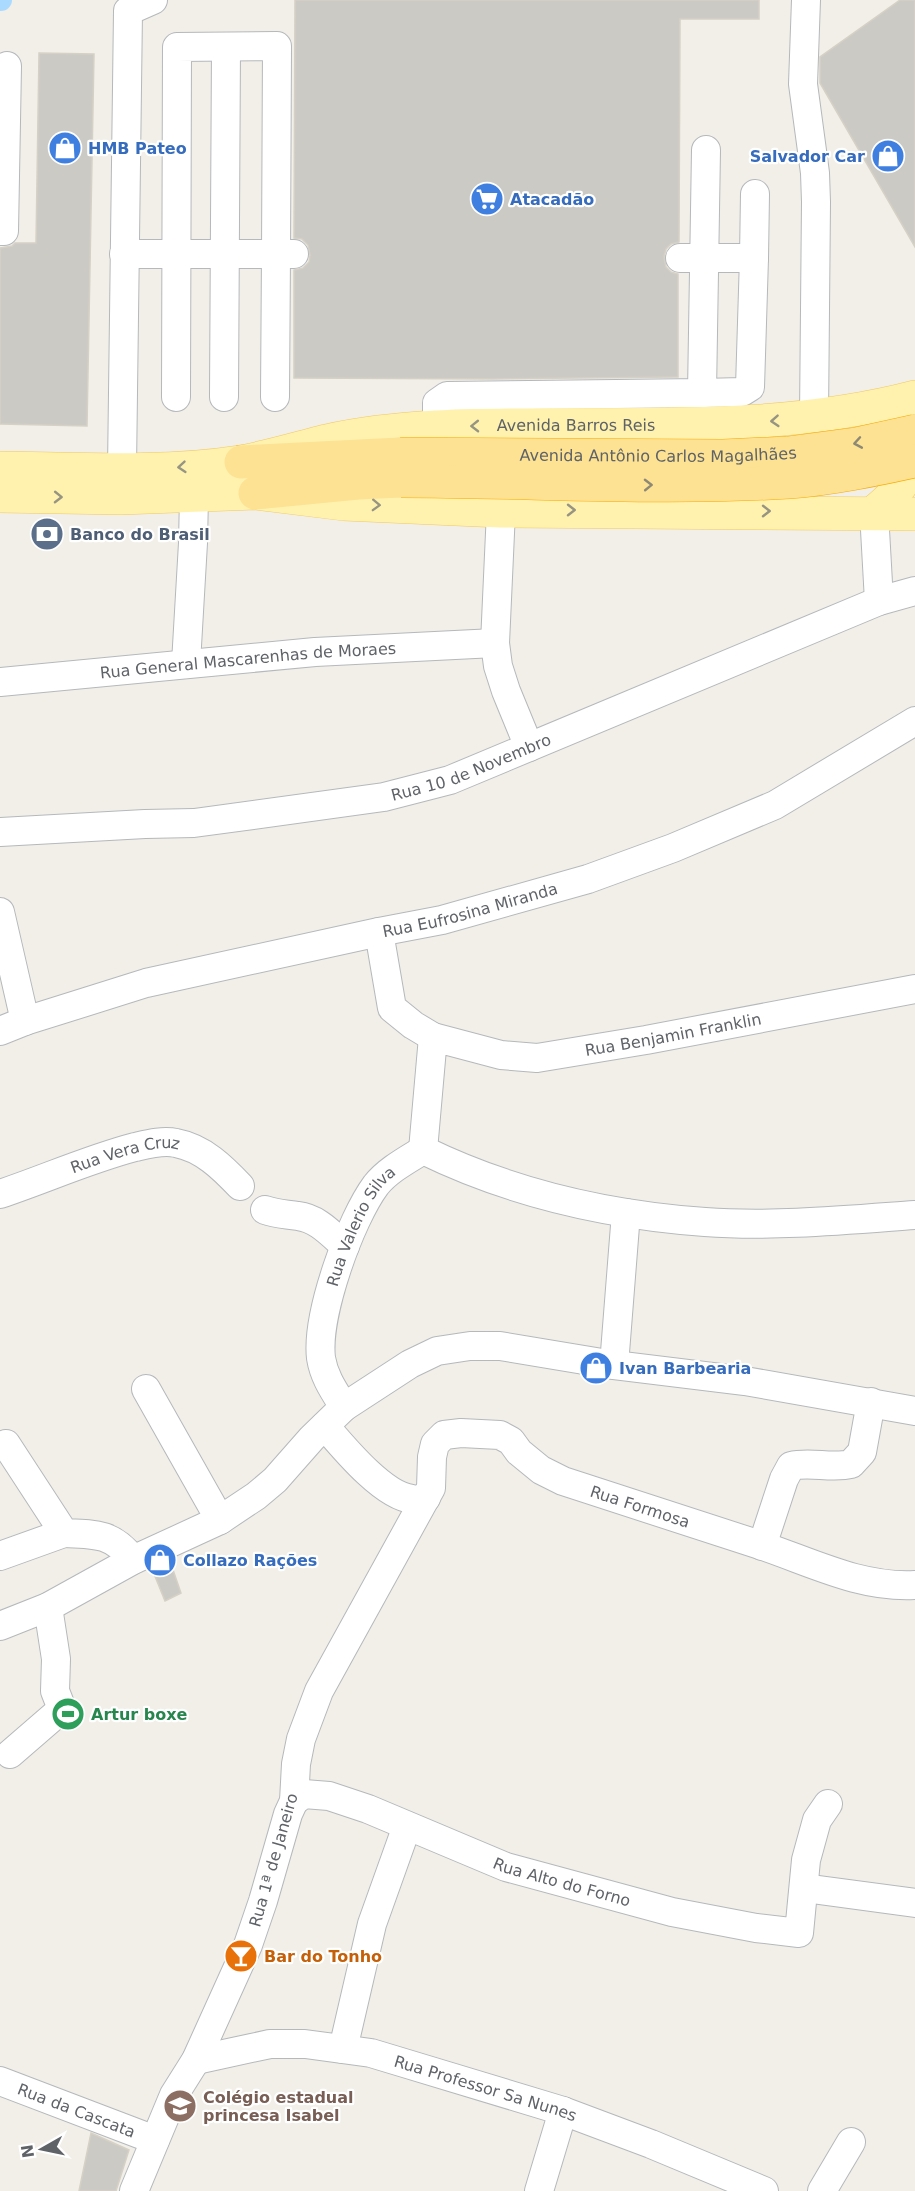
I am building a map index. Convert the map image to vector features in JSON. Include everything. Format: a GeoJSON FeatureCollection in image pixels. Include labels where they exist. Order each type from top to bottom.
{"type":"FeatureCollection","features":[{"type":"Feature","properties":{"kind":"highway","name":"Avenida Antônio Carlos Magalhães"},"geometry":{"type":"LineString","coordinates":[[400,467],[788,453],[856,444],[915,431]]}},
{"type":"Feature","properties":{"kind":"highway","name":"Avenida Antônio Carlos Magalhães"},"geometry":{"type":"LineString","coordinates":[[400,467],[642,485],[789,482],[857,473],[915,461]]}},
{"type":"Feature","properties":{"kind":"highway","name":"Avenida Barros Reis"},"geometry":{"type":"LineString","coordinates":[[241,462],[400,467]]}},
{"type":"Feature","properties":{"kind":"highway"},"geometry":{"type":"LineString","coordinates":[[255,493],[358,483],[400,467]]}},
{"type":"Feature","properties":{"kind":"main road","name":"Avenida Barros Reis"},"geometry":{"type":"LineString","coordinates":[[0,468],[173,468],[241,462],[351,436],[436,427],[780,421],[875,408],[915,397]]}},
{"type":"Feature","properties":{"kind":"main road"},"geometry":{"type":"LineString","coordinates":[[874,512],[898,493],[906,481],[910,467],[905,436],[896,424],[875,408]]}},
{"type":"Feature","properties":{"kind":"main road"},"geometry":{"type":"LineString","coordinates":[[0,496],[121,498],[255,493],[344,504],[501,511],[915,514]]}},
{"type":"Feature","properties":{"kind":"street"},"geometry":{"type":"LineString","coordinates":[[122,469],[123,254],[128,11],[153,0]]}},
{"type":"Feature","properties":{"kind":"street"},"geometry":{"type":"LineString","coordinates":[[806,0],[803,84],[815,173],[816,202],[814,417]]}},
{"type":"Feature","properties":{"kind":"street"},"geometry":{"type":"LineString","coordinates":[[176,397],[177,47],[277,46],[285,254],[275,397]]}},
{"type":"Feature","properties":{"kind":"street"},"geometry":{"type":"LineString","coordinates":[[224,397],[226,47]]}},
{"type":"Feature","properties":{"kind":"street"},"geometry":{"type":"LineString","coordinates":[[0,69],[7,66],[4,231],[0,231]]}},
{"type":"Feature","properties":{"kind":"street"},"geometry":{"type":"LineString","coordinates":[[702,393],[693,258],[706,150]]}},
{"type":"Feature","properties":{"kind":"street"},"geometry":{"type":"LineString","coordinates":[[436,427],[437,403],[447,396],[742,392],[750,387],[755,194]]}},
{"type":"Feature","properties":{"kind":"street"},"geometry":{"type":"LineString","coordinates":[[123,254],[285,254]]}},
{"type":"Feature","properties":{"kind":"street"},"geometry":{"type":"LineString","coordinates":[[693,258],[754,258]]}},
{"type":"Feature","properties":{"kind":"street"},"geometry":{"type":"LineString","coordinates":[[186,663],[194,496]]}},
{"type":"Feature","properties":{"kind":"street"},"geometry":{"type":"LineString","coordinates":[[501,511],[495,644],[498,666],[506,691],[529,747]]}},
{"type":"Feature","properties":{"kind":"street"},"geometry":{"type":"LineString","coordinates":[[874,512],[879,601]]}},
{"type":"Feature","properties":{"kind":"street","name":"Rua 10 de Novembro"},"geometry":{"type":"LineString","coordinates":[[0,832],[194,823],[384,797],[450,780],[879,601],[915,591]]}},
{"type":"Feature","properties":{"kind":"street","name":"Rua General Mascarenhas de Moraes"},"geometry":{"type":"LineString","coordinates":[[0,682],[315,652],[495,644]]}},
{"type":"Feature","properties":{"kind":"street","name":"Rua Eufrosina Miranda"},"geometry":{"type":"LineString","coordinates":[[13,1026],[146,983],[442,920],[588,879],[674,848],[775,805],[915,721]]}},
{"type":"Feature","properties":{"kind":"street"},"geometry":{"type":"LineString","coordinates":[[0,912],[13,1026]]}},
{"type":"Feature","properties":{"kind":"street","name":"Rua Benjamin Franklin"},"geometry":{"type":"LineString","coordinates":[[379,932],[392,1008],[433,1037],[501,1055],[537,1058],[658,1038],[915,989]]}},
{"type":"Feature","properties":{"kind":"street"},"geometry":{"type":"LineString","coordinates":[[433,1037],[423,1150],[463,1169],[508,1185],[567,1201],[626,1213],[718,1222],[784,1222],[915,1215]]}},
{"type":"Feature","properties":{"kind":"street","name":"Rua Vera Cruz"},"geometry":{"type":"LineString","coordinates":[[0,1194],[109,1154],[154,1143],[176,1143],[199,1151],[221,1167],[240,1186]]}},
{"type":"Feature","properties":{"kind":"street","name":"Rua Valerio Silva"},"geometry":{"type":"LineString","coordinates":[[423,1150],[387,1174],[376,1185],[363,1207],[345,1246],[331,1285],[321,1355],[329,1382],[334,1417],[375,1479],[402,1497],[413,1500],[426,1498]]}},
{"type":"Feature","properties":{"kind":"street"},"geometry":{"type":"LineString","coordinates":[[265,1210],[280,1215],[300,1216],[324,1227],[345,1246]]}},
{"type":"Feature","properties":{"kind":"street"},"geometry":{"type":"LineString","coordinates":[[614,1365],[626,1213]]}},
{"type":"Feature","properties":{"kind":"street"},"geometry":{"type":"LineString","coordinates":[[0,1626],[48,1607],[133,1560],[220,1520],[275,1480],[334,1417],[410,1364],[437,1351],[470,1346],[500,1346],[614,1365],[745,1381],[915,1411]]}},
{"type":"Feature","properties":{"kind":"street"},"geometry":{"type":"LineString","coordinates":[[146,1389],[220,1520]]}},
{"type":"Feature","properties":{"kind":"street"},"geometry":{"type":"LineString","coordinates":[[762,1546],[784,1479],[791,1466],[803,1463],[836,1466],[851,1464],[862,1452],[871,1402]]}},
{"type":"Feature","properties":{"kind":"street","name":"Rua Formosa"},"geometry":{"type":"LineString","coordinates":[[426,1498],[432,1488],[432,1457],[435,1444],[444,1435],[491,1433],[511,1441],[519,1452],[552,1476],[859,1580],[891,1586],[915,1585]]}},
{"type":"Feature","properties":{"kind":"street"},"geometry":{"type":"LineString","coordinates":[[6,1444],[64,1533]]}},
{"type":"Feature","properties":{"kind":"street","name":"Rua 1ª de Janeiro"},"geometry":{"type":"LineString","coordinates":[[134,2191],[174,2095],[196,2060],[248,1945],[294,1801],[296,1764],[319,1691],[426,1498]]}},
{"type":"Feature","properties":{"kind":"street"},"geometry":{"type":"LineString","coordinates":[[0,1556],[64,1533],[91,1534],[114,1540],[133,1560]]}},
{"type":"Feature","properties":{"kind":"street"},"geometry":{"type":"LineString","coordinates":[[10,1754],[62,1709],[55,1690],[56,1659],[48,1607]]}},
{"type":"Feature","properties":{"kind":"street","name":"Rua Alto do Forno"},"geometry":{"type":"LineString","coordinates":[[294,1801],[304,1794],[330,1796],[368,1809],[506,1868],[672,1912],[756,1928],[799,1933],[806,1860],[817,1820],[828,1804]]}},
{"type":"Feature","properties":{"kind":"street"},"geometry":{"type":"LineString","coordinates":[[343,2049],[372,1924],[407,1826]]}},
{"type":"Feature","properties":{"kind":"street"},"geometry":{"type":"LineString","coordinates":[[804,1888],[915,1903]]}},
{"type":"Feature","properties":{"kind":"street","name":"Rua Professor Sa Nunes"},"geometry":{"type":"LineString","coordinates":[[196,2060],[270,2044],[305,2044],[371,2053],[563,2111],[651,2144],[764,2191]]}},
{"type":"Feature","properties":{"kind":"street","name":"Rua da Cascata"},"geometry":{"type":"LineString","coordinates":[[0,2081],[155,2140]]}},
{"type":"Feature","properties":{"kind":"street"},"geometry":{"type":"LineString","coordinates":[[539,2191],[563,2111]]}},
{"type":"Feature","properties":{"kind":"street"},"geometry":{"type":"LineString","coordinates":[[822,2191],[851,2142]]}},
{"type":"Feature","properties":{"kind":"building","name":"Atacadão"},"geometry":{"type":"Polygon","coordinates":[[[295,0],[759,0],[759,19],[680,19],[679,242],[671,244],[666,249],[664,257],[666,267],[678,274],[678,377],[294,378],[294,270],[303,268],[309,262],[310,255],[308,245],[302,239],[294,238],[295,0]]]}},
{"type":"Feature","properties":{"kind":"building","name":"Salvador Car"},"geometry":{"type":"Polygon","coordinates":[[[900,0],[915,0],[915,247],[820,83],[820,57],[900,0]]]}},
{"type":"Feature","properties":{"kind":"building","name":"HMB Pateo"},"geometry":{"type":"Polygon","coordinates":[[[39,53],[94,54],[87,426],[0,424],[0,248],[12,246],[15,243],[36,243],[39,53]]]}},
{"type":"Feature","properties":{"kind":"building"},"geometry":{"type":"Polygon","coordinates":[[[170,1561],[181,1593],[165,1601],[152,1569],[170,1561]]]}},
{"type":"Feature","properties":{"kind":"building"},"geometry":{"type":"Polygon","coordinates":[[[91,2133],[129,2150],[116,2191],[79,2191],[91,2133]]]}},
{"type":"Feature","properties":{"kind":"place","name":"HMB Pateo"},"geometry":{"type":"Point","coordinates":[65,148]}},
{"type":"Feature","properties":{"kind":"place","name":"Salvador Car"},"geometry":{"type":"Point","coordinates":[888,156]}},
{"type":"Feature","properties":{"kind":"place","name":"Atacadão"},"geometry":{"type":"Point","coordinates":[487,199]}},
{"type":"Feature","properties":{"kind":"place","name":"Banco do Brasil"},"geometry":{"type":"Point","coordinates":[47,534]}},
{"type":"Feature","properties":{"kind":"place","name":"Ivan Barbearia"},"geometry":{"type":"Point","coordinates":[596,1368]}},
{"type":"Feature","properties":{"kind":"place","name":"Collazo Rações"},"geometry":{"type":"Point","coordinates":[160,1560]}},
{"type":"Feature","properties":{"kind":"place","name":"Artur boxe"},"geometry":{"type":"Point","coordinates":[68,1714]}},
{"type":"Feature","properties":{"kind":"place","name":"Bar do Tonho"},"geometry":{"type":"Point","coordinates":[241,1956]}},
{"type":"Feature","properties":{"kind":"place","name":"Colégio estadual princesa Isabel"},"geometry":{"type":"Point","coordinates":[180,2106]}}]}
